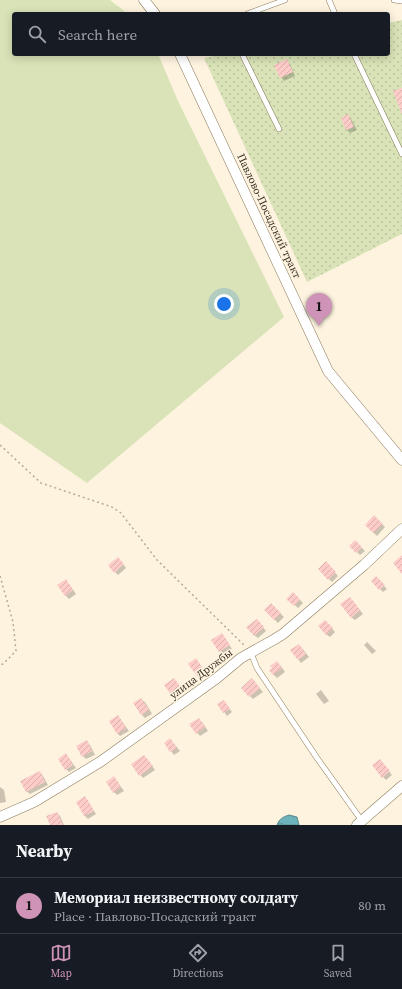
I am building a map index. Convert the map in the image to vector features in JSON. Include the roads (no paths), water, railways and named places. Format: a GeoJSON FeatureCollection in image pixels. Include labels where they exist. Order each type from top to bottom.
{"type":"FeatureCollection","features":[{"type":"Feature","properties":{"kind":"street"},"geometry":{"type":"LineString","coordinates":[[144,0],[153,12]]}},
{"type":"Feature","properties":{"kind":"street","name":"Павлово-Посадский тракт"},"geometry":{"type":"LineString","coordinates":[[181,56],[328,371],[402,460]]}},
{"type":"Feature","properties":{"kind":"street","name":"улица Дружбы"},"geometry":{"type":"LineString","coordinates":[[0,817],[34,802],[100,762],[217,678],[241,658],[283,634],[364,565],[402,529]]}},
{"type":"Feature","properties":{"kind":"street"},"geometry":{"type":"LineString","coordinates":[[359,823],[402,786]]}},
{"type":"Feature","properties":{"kind":"lane"},"geometry":{"type":"LineString","coordinates":[[252,12],[285,0]]}},
{"type":"Feature","properties":{"kind":"lane"},"geometry":{"type":"LineString","coordinates":[[329,0],[334,12]]}},
{"type":"Feature","properties":{"kind":"lane"},"geometry":{"type":"LineString","coordinates":[[394,0],[402,1]]}},
{"type":"Feature","properties":{"kind":"lane"},"geometry":{"type":"LineString","coordinates":[[243,56],[279,129]]}},
{"type":"Feature","properties":{"kind":"lane"},"geometry":{"type":"LineString","coordinates":[[355,56],[402,154]]}},
{"type":"Feature","properties":{"kind":"lane"},"geometry":{"type":"LineString","coordinates":[[251,653],[257,668],[359,823]]}},
{"type":"Feature","properties":{"kind":"water"},"geometry":{"type":"Polygon","coordinates":[[[289,815],[297,817],[299,825],[277,825],[282,818],[289,815]]]}},
{"type":"Feature","properties":{"kind":"place","name":"Мемориал неизвестному солдату"},"geometry":{"type":"Point","coordinates":[319,326]}}]}
